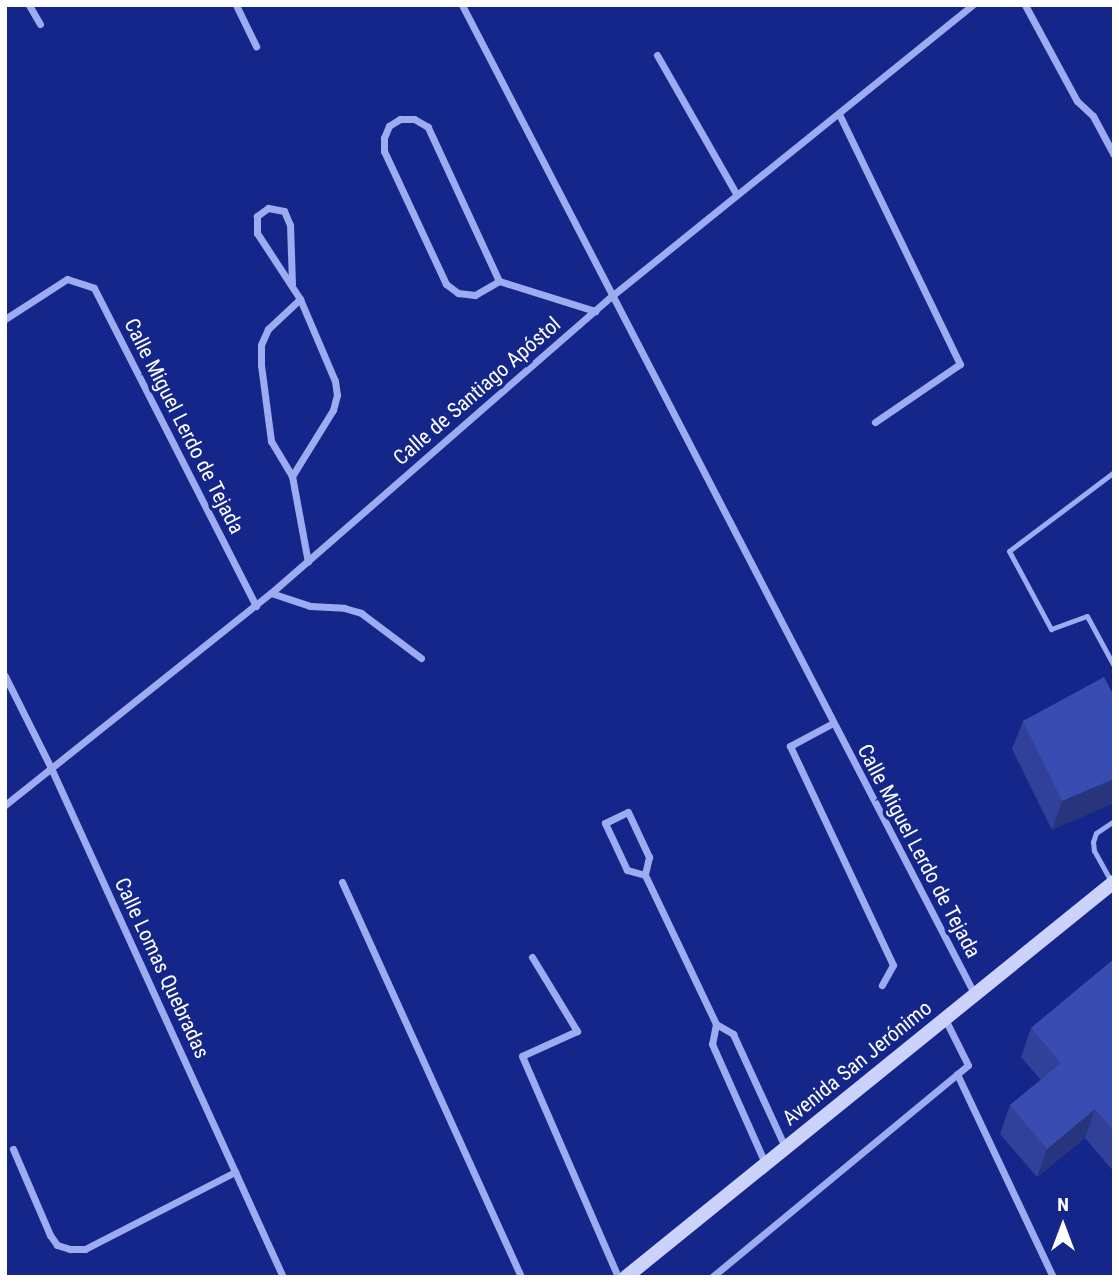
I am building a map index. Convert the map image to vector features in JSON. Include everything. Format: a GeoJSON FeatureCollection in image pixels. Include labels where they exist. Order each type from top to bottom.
{"type":"FeatureCollection","features":[{"type":"Feature","properties":{"kind":"main road","name":"Avenida San Jerónimo"},"geometry":{"type":"LineString","coordinates":[[626,1277],[1113,883]]}},
{"type":"Feature","properties":{"kind":"street"},"geometry":{"type":"LineString","coordinates":[[29,5],[40,24]]}},
{"type":"Feature","properties":{"kind":"street"},"geometry":{"type":"LineString","coordinates":[[236,5],[256,46]]}},
{"type":"Feature","properties":{"kind":"street"},"geometry":{"type":"LineString","coordinates":[[462,5],[613,295]]}},
{"type":"Feature","properties":{"kind":"street","name":"Calle de Santiago Apóstol"},"geometry":{"type":"LineString","coordinates":[[5,805],[256,606],[613,295],[973,5]]}},
{"type":"Feature","properties":{"kind":"street"},"geometry":{"type":"LineString","coordinates":[[1025,5],[1077,101],[1093,116],[1114,155]]}},
{"type":"Feature","properties":{"kind":"street"},"geometry":{"type":"LineString","coordinates":[[657,55],[737,195]]}},
{"type":"Feature","properties":{"kind":"street"},"geometry":{"type":"LineString","coordinates":[[839,114],[960,364],[875,422]]}},
{"type":"Feature","properties":{"kind":"street"},"geometry":{"type":"LineString","coordinates":[[499,281],[428,127],[414,119],[400,119],[389,126],[384,138],[384,151],[446,284],[458,293],[475,295],[499,281],[595,311]]}},
{"type":"Feature","properties":{"kind":"street"},"geometry":{"type":"LineString","coordinates":[[292,284],[290,225],[284,211],[268,208],[257,216],[257,233],[300,299],[335,381],[337,395],[333,410],[292,476]]}},
{"type":"Feature","properties":{"kind":"street","name":"Calle Miguel Lerdo de Tejada"},"geometry":{"type":"LineString","coordinates":[[5,319],[67,279],[94,288],[256,606]]}},
{"type":"Feature","properties":{"kind":"street","name":"Calle Miguel Lerdo de Tejada"},"geometry":{"type":"LineString","coordinates":[[613,295],[975,995]]}},
{"type":"Feature","properties":{"kind":"street"},"geometry":{"type":"LineString","coordinates":[[300,299],[268,329],[261,345],[271,441],[292,476],[308,562]]}},
{"type":"Feature","properties":{"kind":"street"},"geometry":{"type":"LineString","coordinates":[[271,593],[310,606],[344,608],[361,613],[421,658]]}},
{"type":"Feature","properties":{"kind":"street","name":"Calle Lomas Quebradas"},"geometry":{"type":"LineString","coordinates":[[5,676],[51,768],[283,1277]]}},
{"type":"Feature","properties":{"kind":"street"},"geometry":{"type":"LineString","coordinates":[[833,723],[790,746],[893,965],[882,985]]}},
{"type":"Feature","properties":{"kind":"street"},"geometry":{"type":"LineString","coordinates":[[645,874],[627,870],[604,823],[628,812],[649,857],[645,874],[716,1024],[733,1034],[785,1147]]}},
{"type":"Feature","properties":{"kind":"street"},"geometry":{"type":"LineString","coordinates":[[342,882],[521,1277]]}},
{"type":"Feature","properties":{"kind":"street"},"geometry":{"type":"LineString","coordinates":[[532,957],[577,1031],[522,1056],[618,1277]]}},
{"type":"Feature","properties":{"kind":"street"},"geometry":{"type":"LineString","coordinates":[[712,1277],[968,1065],[945,1019]]}},
{"type":"Feature","properties":{"kind":"street"},"geometry":{"type":"LineString","coordinates":[[716,1024],[712,1044],[765,1163]]}},
{"type":"Feature","properties":{"kind":"street"},"geometry":{"type":"LineString","coordinates":[[957,1074],[1053,1277]]}},
{"type":"Feature","properties":{"kind":"street"},"geometry":{"type":"LineString","coordinates":[[13,1149],[50,1235],[57,1245],[70,1249],[86,1249],[235,1172]]}},
{"type":"Feature","properties":{"kind":"lane"},"geometry":{"type":"LineString","coordinates":[[1114,472],[1009,551],[1051,629],[1087,616],[1114,666]]}},
{"type":"Feature","properties":{"kind":"lane"},"geometry":{"type":"LineString","coordinates":[[1113,883],[1094,851],[1093,842],[1096,833],[1114,821]]}},
{"type":"Feature","properties":{"kind":"building"},"geometry":{"type":"Polygon","coordinates":[[[1104,677],[1114,696],[1114,779],[1062,801],[1023,721],[1104,677]]]}},
{"type":"Feature","properties":{"kind":"building"},"geometry":{"type":"Polygon","coordinates":[[[1114,959],[1114,1131],[1095,1109],[1047,1149],[1010,1105],[1061,1063],[1031,1028],[1114,959]]]}}]}
